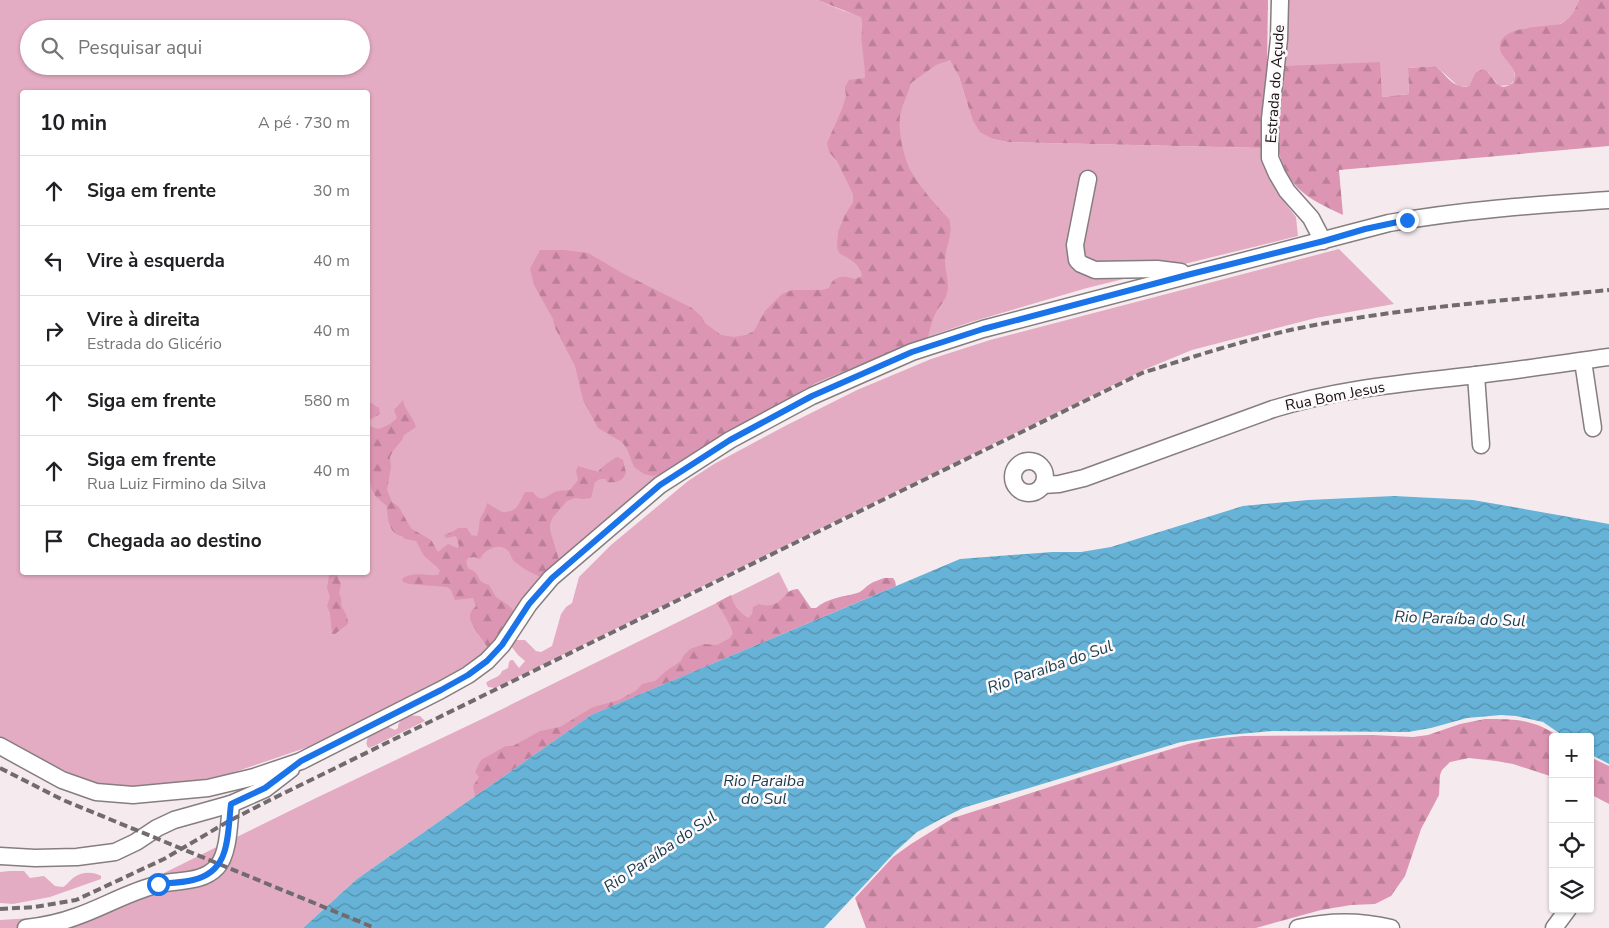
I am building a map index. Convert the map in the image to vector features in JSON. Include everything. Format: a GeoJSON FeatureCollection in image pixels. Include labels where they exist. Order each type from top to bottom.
{"type":"FeatureCollection","features":[{"type":"Feature","properties":{"kind":"street","name":"Estrada do Açude"},"geometry":{"type":"LineString","coordinates":[[1280,0],[1279,39],[1270,119],[1270,158],[1287,191],[1311,218],[1324,241]]}},
{"type":"Feature","properties":{"kind":"street"},"geometry":{"type":"LineString","coordinates":[[1088,179],[1075,245],[1077,260],[1081,264],[1095,270],[1157,269],[1191,274]]}},
{"type":"Feature","properties":{"kind":"street"},"geometry":{"type":"LineString","coordinates":[[0,746],[62,780],[96,792],[133,795],[208,788],[254,777],[301,761],[468,675],[487,661],[502,645],[529,604],[558,573],[660,485],[730,440],[812,396],[912,352],[983,329],[1365,229],[1428,216],[1490,209],[1609,200]]}},
{"type":"Feature","properties":{"kind":"street","name":"Rua Bom Jesus"},"geometry":{"type":"LineString","coordinates":[[1043,485],[1059,484],[1084,478],[1302,400],[1358,388],[1476,375],[1609,357]]}},
{"type":"Feature","properties":{"kind":"street"},"geometry":{"type":"LineString","coordinates":[[1583,361],[1593,428]]}},
{"type":"Feature","properties":{"kind":"street"},"geometry":{"type":"LineString","coordinates":[[1476,375],[1481,445]]}},
{"type":"Feature","properties":{"kind":"street"},"geometry":{"type":"LineString","coordinates":[[0,856],[77,858],[115,852],[174,820],[231,804],[265,788],[301,761]]}},
{"type":"Feature","properties":{"kind":"street"},"geometry":{"type":"LineString","coordinates":[[26,928],[46,926],[76,917],[134,892],[158,884],[193,880],[208,874],[218,866],[225,854],[231,804]]}},
{"type":"Feature","properties":{"kind":"street"},"geometry":{"type":"LineString","coordinates":[[1554,928],[1565,913]]}},
{"type":"Feature","properties":{"kind":"street"},"geometry":{"type":"LineString","coordinates":[[1298,928],[1361,923],[1391,928]]}},
{"type":"Feature","properties":{"kind":"shaded area"},"geometry":{"type":"Polygon","coordinates":[[[0,0],[817,0],[844,11],[887,24],[950,59],[959,77],[972,119],[993,139],[1007,142],[1262,148],[1264,163],[1271,181],[1296,217],[1298,236],[1087,288],[971,322],[878,354],[816,383],[721,437],[656,479],[550,568],[493,644],[474,661],[317,744],[229,774],[175,785],[126,788],[92,782],[60,769],[0,738],[0,0]]]}},
{"type":"Feature","properties":{"kind":"shaded area"},"geometry":{"type":"Polygon","coordinates":[[[1289,0],[1579,0],[1568,19],[1558,25],[1522,29],[1512,34],[1500,44],[1503,55],[1515,74],[1515,80],[1510,85],[1499,86],[1488,72],[1475,73],[1469,86],[1459,87],[1436,66],[1408,68],[1409,94],[1382,97],[1285,66],[1289,0]]]}},
{"type":"Feature","properties":{"kind":"shaded area"},"geometry":{"type":"Polygon","coordinates":[[[1339,249],[1394,304],[1316,318],[1192,350],[1146,369],[495,688],[488,687],[486,683],[508,668],[511,660],[519,668],[525,661],[511,646],[515,640],[525,640],[536,651],[541,652],[552,646],[561,614],[572,603],[579,577],[611,545],[688,481],[714,464],[785,426],[857,390],[931,359],[990,340],[1339,249]]]}},
{"type":"Feature","properties":{"kind":"shaded area"},"geometry":{"type":"Polygon","coordinates":[[[779,572],[805,624],[591,715],[357,879],[303,928],[0,928],[0,920],[48,917],[82,908],[158,876],[779,572]]]}},
{"type":"Feature","properties":{"kind":"shaded area"},"geometry":{"type":"Polygon","coordinates":[[[407,715],[420,716],[425,721],[369,748],[366,743],[368,735],[386,726],[395,730],[398,728],[403,717],[407,715]]]}},
{"type":"Feature","properties":{"kind":"shaded area"},"geometry":{"type":"Polygon","coordinates":[[[24,871],[30,878],[44,876],[55,886],[63,887],[73,878],[83,873],[98,874],[101,876],[101,879],[50,897],[13,904],[0,903],[0,872],[24,871]]]}},
{"type":"Feature","properties":{"kind":"green space"},"geometry":{"type":"Polygon","coordinates":[[[817,0],[1268,0],[1267,65],[1262,148],[1007,142],[993,139],[980,132],[972,119],[959,77],[950,60],[936,65],[911,83],[900,116],[902,146],[906,161],[916,179],[949,219],[950,225],[945,262],[948,289],[945,299],[935,314],[928,337],[816,383],[721,437],[665,473],[653,476],[644,474],[634,467],[622,442],[598,428],[583,400],[575,366],[555,328],[553,319],[534,285],[530,269],[540,250],[588,253],[624,274],[692,308],[702,317],[705,323],[721,335],[734,337],[746,335],[754,331],[765,311],[782,294],[792,290],[822,290],[829,288],[836,278],[847,277],[855,279],[862,276],[859,268],[850,259],[839,253],[837,247],[838,232],[853,202],[853,194],[837,161],[829,152],[827,143],[842,109],[846,96],[845,87],[849,80],[865,78],[862,20],[861,17],[817,0]]]}},
{"type":"Feature","properties":{"kind":"green space"},"geometry":{"type":"Polygon","coordinates":[[[1579,0],[1609,0],[1609,146],[1339,170],[1343,215],[1307,196],[1290,179],[1284,168],[1277,140],[1285,66],[1380,62],[1382,97],[1409,94],[1408,68],[1436,66],[1455,84],[1464,87],[1469,86],[1475,73],[1483,69],[1499,85],[1502,87],[1507,86],[1513,83],[1515,77],[1512,67],[1501,53],[1501,41],[1505,36],[1511,32],[1528,28],[1560,24],[1570,17],[1579,0]]]}},
{"type":"Feature","properties":{"kind":"green space"},"geometry":{"type":"Polygon","coordinates":[[[403,400],[416,427],[404,435],[390,457],[391,467],[387,490],[392,502],[399,507],[412,529],[431,540],[438,552],[448,544],[457,548],[459,546],[456,536],[446,538],[444,535],[458,528],[467,528],[471,535],[477,536],[480,520],[487,503],[502,512],[512,511],[525,492],[533,492],[539,498],[545,498],[554,492],[570,490],[578,480],[576,471],[578,466],[598,472],[607,463],[618,457],[623,460],[626,473],[618,481],[607,482],[606,479],[600,479],[595,482],[591,498],[575,498],[567,501],[553,517],[550,530],[559,560],[543,578],[515,562],[509,552],[502,547],[489,549],[480,559],[468,558],[466,562],[468,568],[475,572],[481,581],[489,585],[496,597],[516,613],[488,648],[470,619],[471,613],[476,606],[473,598],[455,600],[451,590],[447,587],[403,582],[402,579],[411,575],[438,575],[440,571],[424,556],[416,541],[405,539],[394,532],[388,520],[387,506],[376,497],[370,481],[370,426],[379,429],[390,424],[397,418],[394,410],[403,400]]]}},
{"type":"Feature","properties":{"kind":"green space"},"geometry":{"type":"Polygon","coordinates":[[[370,402],[379,408],[380,414],[370,419],[370,402]]]}},
{"type":"Feature","properties":{"kind":"green space"},"geometry":{"type":"Polygon","coordinates":[[[329,575],[337,575],[341,584],[339,594],[348,624],[335,634],[332,634],[330,613],[327,606],[330,597],[327,588],[329,575]]]}},
{"type":"Feature","properties":{"kind":"green space"},"geometry":{"type":"Polygon","coordinates":[[[884,578],[893,578],[896,586],[591,715],[475,796],[473,786],[479,777],[475,772],[481,760],[506,746],[513,746],[540,731],[560,727],[593,707],[619,700],[637,690],[642,684],[655,681],[681,661],[690,649],[704,644],[717,645],[730,638],[733,633],[732,630],[716,603],[731,595],[737,608],[748,618],[752,614],[753,607],[759,604],[773,605],[792,590],[798,589],[811,608],[816,608],[830,600],[859,592],[872,583],[884,578]]]}},
{"type":"Feature","properties":{"kind":"green space"},"geometry":{"type":"Polygon","coordinates":[[[1485,719],[1506,719],[1533,723],[1550,731],[1553,733],[1549,733],[1549,776],[1513,764],[1496,761],[1469,758],[1450,762],[1440,775],[1439,795],[1421,829],[1405,876],[1391,896],[1375,904],[1351,905],[1321,910],[1256,928],[866,928],[855,898],[893,857],[953,818],[1188,744],[1243,736],[1373,735],[1413,737],[1428,735],[1460,724],[1485,719]]]}},
{"type":"Feature","properties":{"kind":"green space"},"geometry":{"type":"Polygon","coordinates":[[[1594,759],[1609,766],[1609,804],[1594,796],[1594,759]]]}},
{"type":"Feature","properties":{"kind":"water","name":"Rio Paraiba do Sul"},"geometry":{"type":"Polygon","coordinates":[[[1394,496],[1473,500],[1609,524],[1609,764],[1594,756],[1594,733],[1559,733],[1543,722],[1516,716],[1501,715],[1467,718],[1408,732],[1273,731],[1228,735],[1181,742],[963,808],[917,832],[896,851],[824,928],[303,928],[357,879],[591,715],[960,559],[1052,552],[1081,552],[1111,547],[1243,506],[1308,500],[1394,496]]]}},
{"type":"Feature","properties":{"kind":"railway"},"geometry":{"type":"LineString","coordinates":[[0,909],[35,907],[76,900],[164,859],[229,821],[270,800],[1142,373],[1249,340],[1315,325],[1425,309],[1609,290]]}},
{"type":"Feature","properties":{"kind":"railway"},"geometry":{"type":"LineString","coordinates":[[0,768],[63,800],[375,928]]}},
{"type":"Feature","properties":{"kind":"route"},"geometry":{"type":"LineString","coordinates":[[158,884],[193,880],[208,874],[218,866],[225,854],[231,804],[265,788],[301,761],[468,675],[487,661],[502,645],[529,604],[552,578],[582,550],[660,485],[730,440],[812,396],[912,352],[983,329],[1365,229],[1407,220]]}},
{"type":"Feature","properties":{"kind":"water label","name":"Rio Paraíba do Sul"},"geometry":{"type":"Point","coordinates":[1460,619]}},
{"type":"Feature","properties":{"kind":"water label","name":"Rio Paraíba do Sul"},"geometry":{"type":"Point","coordinates":[1050,667]}},
{"type":"Feature","properties":{"kind":"water label","name":"Rio Paraíba do Sul"},"geometry":{"type":"Point","coordinates":[660,852]}}]}
